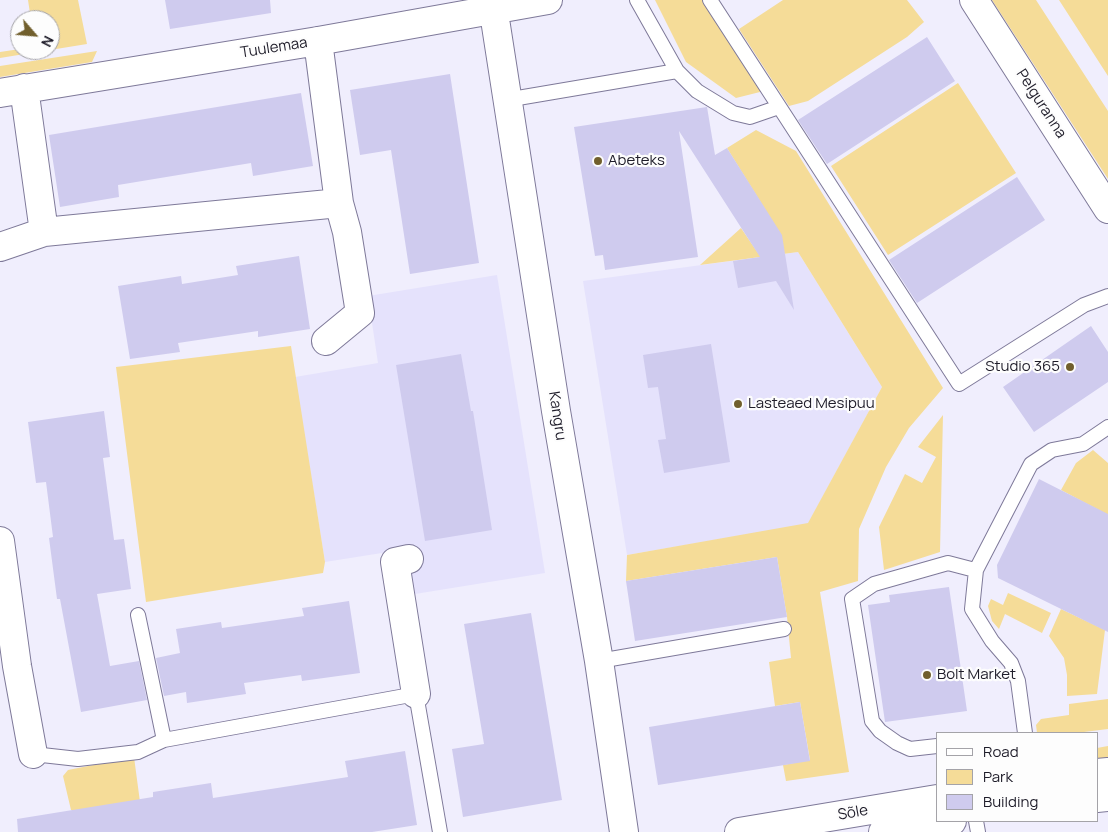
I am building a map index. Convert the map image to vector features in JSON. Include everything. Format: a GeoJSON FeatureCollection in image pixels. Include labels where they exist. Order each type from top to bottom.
{"type":"FeatureCollection","features":[{"type":"Feature","properties":{"kind":"street","name":"Tuulemaa"},"geometry":{"type":"LineString","coordinates":[[12,91],[318,41],[493,6],[548,0]]}},
{"type":"Feature","properties":{"kind":"street","name":"Pelguranna"},"geometry":{"type":"LineString","coordinates":[[974,0],[1108,209]]}},
{"type":"Feature","properties":{"kind":"street","name":"Kangru"},"geometry":{"type":"LineString","coordinates":[[493,6],[506,100],[556,411],[599,661],[624,832]]}},
{"type":"Feature","properties":{"kind":"street"},"geometry":{"type":"LineString","coordinates":[[318,41],[339,204],[348,232],[360,313],[326,341]]}},
{"type":"Feature","properties":{"kind":"street"},"geometry":{"type":"LineString","coordinates":[[12,91],[44,232]]}},
{"type":"Feature","properties":{"kind":"street"},"geometry":{"type":"LineString","coordinates":[[0,247],[44,232],[339,204]]}},
{"type":"Feature","properties":{"kind":"street"},"geometry":{"type":"LineString","coordinates":[[0,541],[9,668],[34,754]]}},
{"type":"Feature","properties":{"kind":"street"},"geometry":{"type":"LineString","coordinates":[[409,559],[395,562],[416,694]]}},
{"type":"Feature","properties":{"kind":"street","name":"Sõle"},"geometry":{"type":"LineString","coordinates":[[739,832],[936,799]]}},
{"type":"Feature","properties":{"kind":"street","name":"Sõle"},"geometry":{"type":"LineString","coordinates":[[883,832],[946,822]]}},
{"type":"Feature","properties":{"kind":"lane"},"geometry":{"type":"LineString","coordinates":[[637,0],[677,70],[697,91],[733,113],[750,116],[779,107]]}},
{"type":"Feature","properties":{"kind":"lane"},"geometry":{"type":"LineString","coordinates":[[710,0],[959,384],[1084,305],[1108,296]]}},
{"type":"Feature","properties":{"kind":"lane"},"geometry":{"type":"LineString","coordinates":[[506,100],[677,70]]}},
{"type":"Feature","properties":{"kind":"lane"},"geometry":{"type":"LineString","coordinates":[[1025,732],[1018,681],[1011,663],[992,641],[972,609],[976,570],[1031,464],[1052,450],[1083,444],[1108,427]]}},
{"type":"Feature","properties":{"kind":"lane"},"geometry":{"type":"LineString","coordinates":[[936,746],[910,749],[897,744],[880,731],[872,721],[852,598],[874,584],[948,563],[971,569]]}},
{"type":"Feature","properties":{"kind":"lane"},"geometry":{"type":"LineString","coordinates":[[138,615],[164,740]]}},
{"type":"Feature","properties":{"kind":"lane"},"geometry":{"type":"LineString","coordinates":[[599,661],[784,629]]}},
{"type":"Feature","properties":{"kind":"lane"},"geometry":{"type":"LineString","coordinates":[[34,754],[78,759],[138,752],[164,740],[416,694],[440,832]]}},
{"type":"Feature","properties":{"kind":"shaded area","name":"Lasteaed Mesipuu"},"geometry":{"type":"Polygon","coordinates":[[[798,252],[882,387],[808,524],[627,555],[583,281],[798,252]]]}},
{"type":"Feature","properties":{"kind":"shaded area"},"geometry":{"type":"Polygon","coordinates":[[[497,275],[545,573],[415,594],[407,549],[325,562],[295,377],[378,363],[368,296],[497,275]]]}},
{"type":"Feature","properties":{"kind":"green space"},"geometry":{"type":"Polygon","coordinates":[[[28,0],[78,0],[87,44],[60,48],[60,10],[30,10],[28,0]]]}},
{"type":"Feature","properties":{"kind":"green space"},"geometry":{"type":"Polygon","coordinates":[[[655,0],[710,0],[768,90],[736,98],[686,62],[655,0]]]}},
{"type":"Feature","properties":{"kind":"green space"},"geometry":{"type":"Polygon","coordinates":[[[783,0],[907,0],[924,22],[907,37],[808,101],[789,106],[739,29],[783,0]]]}},
{"type":"Feature","properties":{"kind":"green space"},"geometry":{"type":"Polygon","coordinates":[[[992,0],[1036,0],[1108,111],[1108,179],[992,0]]]}},
{"type":"Feature","properties":{"kind":"green space"},"geometry":{"type":"Polygon","coordinates":[[[1059,0],[1108,0],[1108,76],[1059,0]]]}},
{"type":"Feature","properties":{"kind":"green space"},"geometry":{"type":"Polygon","coordinates":[[[10,50],[10,56],[0,58],[0,52],[10,50]]]}},
{"type":"Feature","properties":{"kind":"green space"},"geometry":{"type":"Polygon","coordinates":[[[97,51],[92,62],[0,77],[0,66],[39,60],[60,60],[60,57],[97,51]]]}},
{"type":"Feature","properties":{"kind":"green space"},"geometry":{"type":"Polygon","coordinates":[[[958,83],[1016,173],[888,255],[831,166],[958,83]]]}},
{"type":"Feature","properties":{"kind":"green space"},"geometry":{"type":"Polygon","coordinates":[[[756,130],[796,151],[943,388],[909,428],[886,467],[859,529],[858,581],[820,592],[849,772],[786,781],[783,765],[810,760],[800,702],[775,706],[769,662],[791,658],[787,617],[777,557],[626,581],[627,555],[808,523],[882,387],[798,252],[700,265],[741,228],[758,253],[782,237],[727,148],[756,130]]]}},
{"type":"Feature","properties":{"kind":"green space"},"geometry":{"type":"Polygon","coordinates":[[[291,346],[325,562],[323,573],[146,602],[116,367],[291,346]]]}},
{"type":"Feature","properties":{"kind":"green space"},"geometry":{"type":"Polygon","coordinates":[[[943,415],[940,552],[884,570],[879,527],[905,474],[922,483],[936,457],[918,447],[943,415]]]}},
{"type":"Feature","properties":{"kind":"green space"},"geometry":{"type":"Polygon","coordinates":[[[1093,450],[1108,463],[1108,515],[1061,490],[1076,463],[1093,450]]]}},
{"type":"Feature","properties":{"kind":"green space"},"geometry":{"type":"Polygon","coordinates":[[[1008,593],[1051,613],[1042,633],[1005,614],[999,629],[992,621],[988,606],[991,599],[1003,605],[1008,593]]]}},
{"type":"Feature","properties":{"kind":"green space"},"geometry":{"type":"Polygon","coordinates":[[[1061,609],[1105,630],[1097,694],[1067,696],[1067,675],[1064,658],[1049,636],[1061,609]]]}},
{"type":"Feature","properties":{"kind":"green space"},"geometry":{"type":"Polygon","coordinates":[[[1108,699],[1108,729],[1084,732],[1037,732],[1036,725],[1041,719],[1069,715],[1069,704],[1108,699]]]}},
{"type":"Feature","properties":{"kind":"green space"},"geometry":{"type":"Polygon","coordinates":[[[1108,746],[1108,758],[1098,760],[1098,748],[1108,746]]]}},
{"type":"Feature","properties":{"kind":"green space"},"geometry":{"type":"Polygon","coordinates":[[[134,757],[144,832],[71,810],[63,776],[68,770],[134,757]]]}},
{"type":"Feature","properties":{"kind":"building"},"geometry":{"type":"Polygon","coordinates":[[[165,0],[270,0],[271,13],[170,29],[165,0]]]}},
{"type":"Feature","properties":{"kind":"building"},"geometry":{"type":"Polygon","coordinates":[[[927,37],[955,81],[827,164],[798,120],[927,37]]]}},
{"type":"Feature","properties":{"kind":"building"},"geometry":{"type":"Polygon","coordinates":[[[450,74],[479,263],[410,274],[391,150],[360,155],[350,90],[450,74]]]}},
{"type":"Feature","properties":{"kind":"building"},"geometry":{"type":"Polygon","coordinates":[[[301,93],[313,166],[253,176],[251,163],[118,185],[119,197],[60,207],[49,135],[301,93]]]}},
{"type":"Feature","properties":{"kind":"building"},"geometry":{"type":"Polygon","coordinates":[[[707,107],[715,155],[727,148],[782,235],[794,310],[776,281],[738,288],[733,261],[760,257],[679,131],[698,257],[605,270],[603,255],[595,256],[574,127],[707,107]]]}},
{"type":"Feature","properties":{"kind":"building"},"geometry":{"type":"Polygon","coordinates":[[[1017,177],[1045,220],[917,303],[889,260],[1017,177]]]}},
{"type":"Feature","properties":{"kind":"building"},"geometry":{"type":"Polygon","coordinates":[[[299,256],[310,329],[258,337],[258,331],[178,343],[180,352],[130,359],[118,286],[181,276],[182,284],[238,275],[236,266],[299,256]]]}},
{"type":"Feature","properties":{"kind":"building","name":"Studio 365"},"geometry":{"type":"Polygon","coordinates":[[[1091,326],[1108,352],[1108,382],[1034,432],[1003,387],[1091,326]]]}},
{"type":"Feature","properties":{"kind":"building"},"geometry":{"type":"Polygon","coordinates":[[[711,344],[730,462],[664,473],[658,440],[666,439],[658,387],[648,388],[643,355],[711,344]]]}},
{"type":"Feature","properties":{"kind":"building"},"geometry":{"type":"Polygon","coordinates":[[[461,354],[471,411],[473,411],[492,530],[425,541],[396,365],[461,354]]]}},
{"type":"Feature","properties":{"kind":"building"},"geometry":{"type":"Polygon","coordinates":[[[104,411],[110,457],[103,458],[114,540],[124,539],[131,589],[97,594],[110,666],[139,661],[147,700],[81,712],[60,599],[57,599],[49,538],[53,537],[46,482],[36,483],[28,422],[104,411]]]}},
{"type":"Feature","properties":{"kind":"building"},"geometry":{"type":"Polygon","coordinates":[[[1039,479],[1108,514],[1108,632],[998,578],[997,565],[1039,479]]]}},
{"type":"Feature","properties":{"kind":"building"},"geometry":{"type":"Polygon","coordinates":[[[777,557],[787,617],[635,641],[626,581],[777,557]]]}},
{"type":"Feature","properties":{"kind":"building"},"geometry":{"type":"Polygon","coordinates":[[[949,587],[967,711],[885,722],[868,605],[890,602],[889,595],[949,587]]]}},
{"type":"Feature","properties":{"kind":"building"},"geometry":{"type":"Polygon","coordinates":[[[349,601],[360,673],[302,681],[301,675],[244,683],[246,694],[187,703],[186,692],[164,696],[156,658],[180,653],[176,629],[221,622],[222,628],[304,616],[302,608],[349,601]]]}},
{"type":"Feature","properties":{"kind":"building"},"geometry":{"type":"Polygon","coordinates":[[[531,613],[562,800],[463,817],[452,749],[484,744],[464,624],[531,613]]]}},
{"type":"Feature","properties":{"kind":"building"},"geometry":{"type":"Polygon","coordinates":[[[800,702],[810,761],[658,785],[649,727],[800,702]]]}},
{"type":"Feature","properties":{"kind":"building"},"geometry":{"type":"Polygon","coordinates":[[[405,751],[417,825],[372,832],[18,832],[17,819],[153,797],[153,792],[211,783],[213,798],[348,777],[345,761],[405,751]]]}},
{"type":"Feature","properties":{"kind":"place","name":"Abeteks"},"geometry":{"type":"Point","coordinates":[598,161]}},
{"type":"Feature","properties":{"kind":"place","name":"Studio 365"},"geometry":{"type":"Point","coordinates":[1070,367]}},
{"type":"Feature","properties":{"kind":"place","name":"Lasteaed Mesipuu"},"geometry":{"type":"Point","coordinates":[738,404]}},
{"type":"Feature","properties":{"kind":"place","name":"Bolt Market"},"geometry":{"type":"Point","coordinates":[927,675]}}]}
